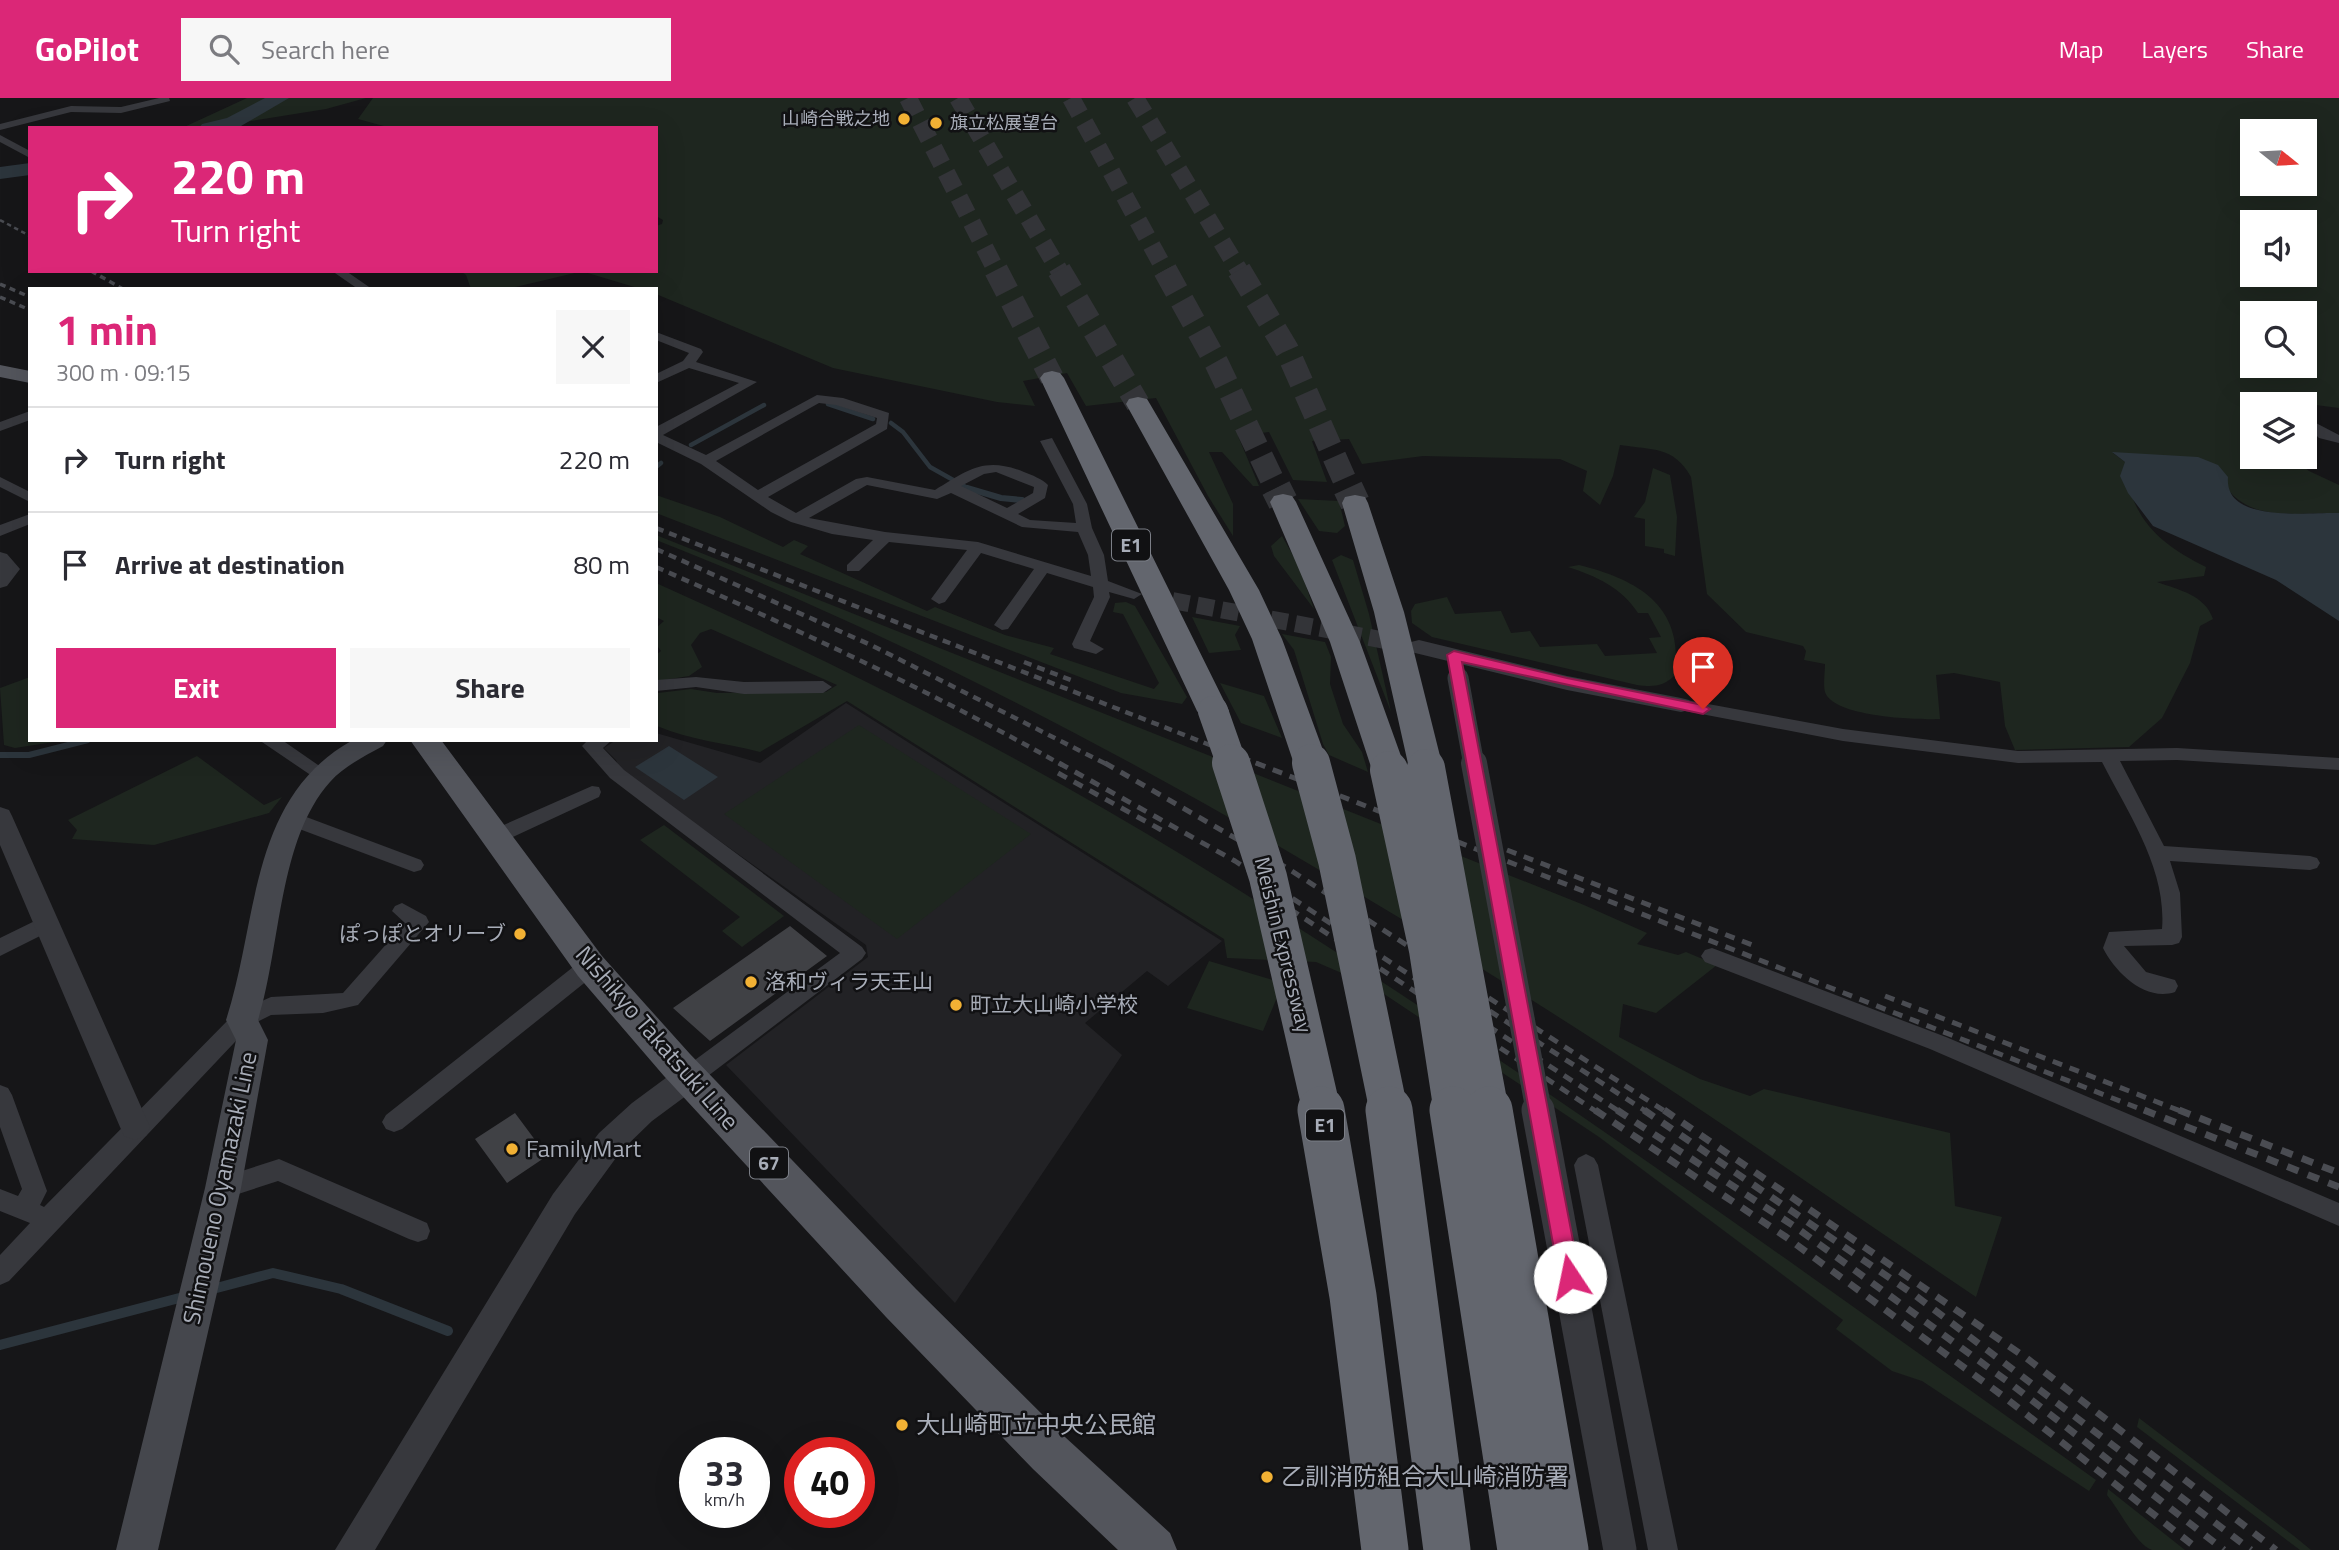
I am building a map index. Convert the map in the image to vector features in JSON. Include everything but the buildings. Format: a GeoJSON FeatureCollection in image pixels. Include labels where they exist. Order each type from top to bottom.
{"type":"FeatureCollection","features":[{"type":"Feature","properties":{"kind":"highway","name":"Meishin Expressway"},"geometry":{"type":"LineString","coordinates":[[1052,378],[1213,711],[1267,874],[1321,1105],[1371,1412],[1385,1550]]}},
{"type":"Feature","properties":{"kind":"highway"},"geometry":{"type":"LineString","coordinates":[[1138,404],[1244,590],[1275,662],[1310,761],[1340,873],[1386,1090],[1447,1550]]}},
{"type":"Feature","properties":{"kind":"highway"},"geometry":{"type":"LineString","coordinates":[[1283,502],[1345,642],[1407,769],[1463,957],[1565,1550]]}},
{"type":"Feature","properties":{"kind":"highway"},"geometry":{"type":"LineString","coordinates":[[1355,503],[1388,612],[1428,950],[1521,1550]]}},
{"type":"Feature","properties":{"kind":"main road"},"geometry":{"type":"LineString","coordinates":[[0,371],[28,377]]}},
{"type":"Feature","properties":{"kind":"main road","name":"Shimoueno Oyamazaki Line"},"geometry":{"type":"LineString","coordinates":[[137,1550],[223,1188],[251,1040],[242,1020],[253,993],[268,906],[293,819],[299,804],[322,774],[371,742]]}},
{"type":"Feature","properties":{"kind":"main road","name":"Nishikyo Takatsuki Line"},"geometry":{"type":"LineString","coordinates":[[426,742],[590,966],[688,1078],[1031,1435],[1153,1550]]}},
{"type":"Feature","properties":{"kind":"street"},"geometry":{"type":"LineString","coordinates":[[0,127],[71,109],[90,102],[89,98]]}},
{"type":"Feature","properties":{"kind":"street"},"geometry":{"type":"LineString","coordinates":[[71,109],[121,110],[165,101],[164,98]]}},
{"type":"Feature","properties":{"kind":"street"},"geometry":{"type":"LineString","coordinates":[[0,138],[28,154]]}},
{"type":"Feature","properties":{"kind":"street"},"geometry":{"type":"LineString","coordinates":[[341,273],[363,287]]}},
{"type":"Feature","properties":{"kind":"street"},"geometry":{"type":"LineString","coordinates":[[658,337],[697,352],[688,364],[658,379]]}},
{"type":"Feature","properties":{"kind":"street"},"geometry":{"type":"LineString","coordinates":[[658,434],[750,382],[688,364]]}},
{"type":"Feature","properties":{"kind":"street"},"geometry":{"type":"LineString","coordinates":[[706,461],[817,399],[838,401],[884,416],[882,426],[758,496]]}},
{"type":"Feature","properties":{"kind":"street"},"geometry":{"type":"LineString","coordinates":[[0,427],[28,416]]}},
{"type":"Feature","properties":{"kind":"street"},"geometry":{"type":"LineString","coordinates":[[2317,429],[2324,435],[2339,439]]}},
{"type":"Feature","properties":{"kind":"street"},"geometry":{"type":"LineString","coordinates":[[658,436],[706,461],[796,519],[832,529],[978,547],[1134,594]]}},
{"type":"Feature","properties":{"kind":"street"},"geometry":{"type":"LineString","coordinates":[[1047,441],[1080,504],[1084,528],[1096,555],[1102,597],[1080,644],[1096,649]]}},
{"type":"Feature","properties":{"kind":"street"},"geometry":{"type":"LineString","coordinates":[[796,519],[856,483],[867,481],[937,495],[987,466],[998,466],[1041,485],[1040,495],[1006,515]]}},
{"type":"Feature","properties":{"kind":"street"},"geometry":{"type":"LineString","coordinates":[[0,481],[28,497]]}},
{"type":"Feature","properties":{"kind":"street"},"geometry":{"type":"LineString","coordinates":[[951,487],[992,504],[1006,515],[1027,524],[1084,528]]}},
{"type":"Feature","properties":{"kind":"street"},"geometry":{"type":"LineString","coordinates":[[0,531],[28,519]]}},
{"type":"Feature","properties":{"kind":"street"},"geometry":{"type":"LineString","coordinates":[[853,568],[885,537]]}},
{"type":"Feature","properties":{"kind":"street"},"geometry":{"type":"LineString","coordinates":[[939,599],[978,547]]}},
{"type":"Feature","properties":{"kind":"street"},"geometry":{"type":"LineString","coordinates":[[0,558],[10,569],[0,582]]}},
{"type":"Feature","properties":{"kind":"street"},"geometry":{"type":"LineString","coordinates":[[1002,625],[1043,567]]}},
{"type":"Feature","properties":{"kind":"street"},"geometry":{"type":"LineString","coordinates":[[1419,647],[1456,666],[1843,735],[1937,748],[2018,757],[2177,754],[2339,764]]}},
{"type":"Feature","properties":{"kind":"street"},"geometry":{"type":"LineString","coordinates":[[1456,666],[1620,1550]]}},
{"type":"Feature","properties":{"kind":"street"},"geometry":{"type":"LineString","coordinates":[[658,686],[696,682],[744,688],[823,687]]}},
{"type":"Feature","properties":{"kind":"street"},"geometry":{"type":"LineString","coordinates":[[271,742],[322,774]]}},
{"type":"Feature","properties":{"kind":"street"},"geometry":{"type":"LineString","coordinates":[[354,1550],[564,1204],[610,1142],[642,1112],[855,953],[617,775],[591,746],[599,742]]}},
{"type":"Feature","properties":{"kind":"street"},"geometry":{"type":"LineString","coordinates":[[2108,756],[2155,853],[2172,899],[2175,921],[2172,937],[2116,938],[2113,948],[2139,978],[2167,986]]}},
{"type":"Feature","properties":{"kind":"street"},"geometry":{"type":"LineString","coordinates":[[497,836],[592,792]]}},
{"type":"Feature","properties":{"kind":"street"},"geometry":{"type":"LineString","coordinates":[[0,816],[135,1127]]}},
{"type":"Feature","properties":{"kind":"street"},"geometry":{"type":"LineString","coordinates":[[293,819],[414,864]]}},
{"type":"Feature","properties":{"kind":"street"},"geometry":{"type":"LineString","coordinates":[[2155,853],[2310,863]]}},
{"type":"Feature","properties":{"kind":"street"},"geometry":{"type":"LineString","coordinates":[[0,1273],[135,1127],[218,1049],[242,1020],[277,1003],[338,1004],[350,999],[419,922],[402,911]]}},
{"type":"Feature","properties":{"kind":"street"},"geometry":{"type":"LineString","coordinates":[[0,948],[45,924]]}},
{"type":"Feature","properties":{"kind":"street"},"geometry":{"type":"LineString","coordinates":[[1712,956],[1938,1043],[2339,1215]]}},
{"type":"Feature","properties":{"kind":"street"},"geometry":{"type":"LineString","coordinates":[[394,1122],[590,966]]}},
{"type":"Feature","properties":{"kind":"street"},"geometry":{"type":"LineString","coordinates":[[0,1095],[35,1191],[11,1205]]}},
{"type":"Feature","properties":{"kind":"street"},"geometry":{"type":"LineString","coordinates":[[1586,1165],[1663,1550]]}},
{"type":"Feature","properties":{"kind":"street"},"geometry":{"type":"LineString","coordinates":[[223,1188],[279,1170],[418,1231]]}},
{"type":"Feature","properties":{"kind":"street"},"geometry":{"type":"LineString","coordinates":[[11,1205],[49,1220]]}},
{"type":"Feature","properties":{"kind":"shaded area"},"geometry":{"type":"Polygon","coordinates":[[[247,98],[366,98],[326,109],[220,126],[186,126],[247,98]]]}},
{"type":"Feature","properties":{"kind":"shaded area"},"geometry":{"type":"Polygon","coordinates":[[[373,98],[2339,98],[2339,408],[2317,405],[2317,392],[2240,392],[2240,469],[2307,469],[2339,485],[2339,513],[2293,514],[2263,511],[2237,499],[2227,488],[2145,456],[2113,453],[2125,462],[2133,499],[2149,526],[2174,548],[2206,567],[2204,576],[2157,582],[2198,599],[2213,619],[2200,626],[2190,663],[2162,718],[2129,747],[2015,750],[2005,726],[2000,682],[1954,673],[1936,675],[1940,719],[1913,719],[1859,712],[1831,700],[1824,689],[1825,664],[1804,660],[1806,651],[1803,646],[1746,632],[1707,594],[1691,477],[1677,460],[1661,451],[1620,445],[1613,476],[1600,505],[1583,491],[1587,471],[1560,459],[1423,456],[1362,464],[1349,439],[1312,441],[1327,482],[1293,480],[1269,432],[1238,436],[1259,486],[1253,486],[1222,452],[1209,452],[1233,504],[1233,536],[1208,496],[1156,398],[1086,406],[1067,373],[1023,381],[1035,406],[997,402],[833,368],[658,295],[658,287],[634,287],[588,273],[658,273],[658,225],[663,220],[658,217],[658,126],[384,126],[358,119],[373,98]]]}},
{"type":"Feature","properties":{"kind":"shaded area"},"geometry":{"type":"Polygon","coordinates":[[[463,273],[575,273],[515,287],[470,287],[463,273]]]}},
{"type":"Feature","properties":{"kind":"shaded area"},"geometry":{"type":"Polygon","coordinates":[[[2112,452],[2198,457],[2218,465],[2228,477],[2230,492],[2239,502],[2253,509],[2290,514],[2339,513],[2339,621],[2276,580],[2153,526],[2128,493],[2120,476],[2125,462],[2112,452]]]}},
{"type":"Feature","properties":{"kind":"shaded area"},"geometry":{"type":"Polygon","coordinates":[[[1653,468],[1670,475],[1677,517],[1675,556],[1664,553],[1664,549],[1645,546],[1645,519],[1634,517],[1645,502],[1653,468]]]}},
{"type":"Feature","properties":{"kind":"shaded area"},"geometry":{"type":"Polygon","coordinates":[[[658,496],[720,517],[783,547],[794,540],[808,546],[800,554],[927,611],[935,607],[1005,635],[1054,648],[1050,654],[1154,689],[1159,683],[1123,614],[1113,612],[1115,603],[1126,602],[1135,606],[1187,697],[1182,704],[1121,693],[658,514],[658,496]]]}},
{"type":"Feature","properties":{"kind":"shaded area"},"geometry":{"type":"Polygon","coordinates":[[[1298,499],[1339,501],[1345,526],[1337,533],[1319,531],[1298,499]]]}},
{"type":"Feature","properties":{"kind":"shaded area"},"geometry":{"type":"Polygon","coordinates":[[[658,536],[1584,905],[1647,933],[1637,944],[1678,955],[1686,952],[1717,965],[1656,1013],[1623,1004],[1619,1037],[1700,1079],[1750,1096],[1764,1089],[1950,1133],[1955,1206],[2002,1217],[1976,1297],[1582,1032],[1246,827],[1015,702],[897,644],[658,541],[658,536]]]}},
{"type":"Feature","properties":{"kind":"shaded area"},"geometry":{"type":"Polygon","coordinates":[[[1282,536],[1299,566],[1314,609],[1274,556],[1271,546],[1282,536]]]}},
{"type":"Feature","properties":{"kind":"shaded area"},"geometry":{"type":"Polygon","coordinates":[[[1341,555],[1353,560],[1369,614],[1391,712],[1332,560],[1341,555]]]}},
{"type":"Feature","properties":{"kind":"shaded area"},"geometry":{"type":"Polygon","coordinates":[[[1579,565],[1621,579],[1653,600],[1672,631],[1676,651],[1675,675],[1671,679],[1658,685],[1637,685],[1432,637],[1412,623],[1411,611],[1415,604],[1447,597],[1455,614],[1501,611],[1511,633],[1530,631],[1540,647],[1597,644],[1605,656],[1657,653],[1649,638],[1661,637],[1648,613],[1638,613],[1632,604],[1608,584],[1568,567],[1579,565]]]}},
{"type":"Feature","properties":{"kind":"shaded area"},"geometry":{"type":"Polygon","coordinates":[[[658,584],[926,712],[1058,783],[1187,858],[1419,1006],[1647,1161],[2096,1480],[2089,1491],[1922,1381],[1892,1371],[1836,1329],[1843,1320],[1599,1137],[1372,986],[1316,962],[1227,958],[1224,939],[847,701],[760,752],[695,738],[658,726],[658,693],[691,689],[717,693],[826,692],[837,685],[711,629],[700,633],[691,645],[702,667],[689,676],[658,681],[658,653],[661,651],[658,647],[658,626],[664,621],[658,618],[658,584]]]}},
{"type":"Feature","properties":{"kind":"shaded area"},"geometry":{"type":"Polygon","coordinates":[[[1192,617],[1240,626],[1235,635],[1241,650],[1209,653],[1192,617]]]}},
{"type":"Feature","properties":{"kind":"shaded area"},"geometry":{"type":"Polygon","coordinates":[[[1282,634],[1325,642],[1331,657],[1330,684],[1343,724],[1362,752],[1368,772],[1329,755],[1323,744],[1294,650],[1282,634]]]}},
{"type":"Feature","properties":{"kind":"shaded area"},"geometry":{"type":"Polygon","coordinates":[[[28,678],[28,742],[54,742],[15,748],[4,745],[0,688],[28,678]]]}},
{"type":"Feature","properties":{"kind":"shaded area"},"geometry":{"type":"Polygon","coordinates":[[[1220,683],[1264,696],[1282,738],[1241,723],[1220,683]]]}},
{"type":"Feature","properties":{"kind":"shaded area","name":"町立大山崎小学校"},"geometry":{"type":"Polygon","coordinates":[[[846,703],[1222,941],[1168,986],[1147,971],[1085,1023],[1122,1055],[955,1303],[726,1065],[868,957],[866,945],[620,770],[616,760],[604,748],[613,742],[658,742],[658,734],[760,763],[846,703]]]}},
{"type":"Feature","properties":{"kind":"shaded area"},"geometry":{"type":"Polygon","coordinates":[[[859,725],[1031,834],[897,939],[724,814],[859,725]]]}},
{"type":"Feature","properties":{"kind":"shaded area"},"geometry":{"type":"Polygon","coordinates":[[[669,746],[718,777],[684,800],[635,767],[669,746]]]}},
{"type":"Feature","properties":{"kind":"shaded area"},"geometry":{"type":"Polygon","coordinates":[[[197,756],[264,805],[282,797],[269,813],[154,845],[72,839],[77,830],[68,820],[197,756]]]}},
{"type":"Feature","properties":{"kind":"shaded area"},"geometry":{"type":"Polygon","coordinates":[[[664,825],[784,916],[742,947],[722,931],[740,917],[640,840],[664,825]]]}},
{"type":"Feature","properties":{"kind":"shaded area"},"geometry":{"type":"Polygon","coordinates":[[[1209,961],[1283,983],[1263,1031],[1187,1008],[1209,961]]]}},
{"type":"Feature","properties":{"kind":"shaded area"},"geometry":{"type":"Polygon","coordinates":[[[2139,1418],[2311,1550],[2300,1550],[2137,1427],[2139,1418]]]}},
{"type":"Feature","properties":{"kind":"shaded area"},"geometry":{"type":"Polygon","coordinates":[[[2108,1489],[2185,1550],[2152,1550],[2146,1547],[2107,1495],[2108,1489]]]}},
{"type":"Feature","properties":{"kind":"waterway"},"geometry":{"type":"LineString","coordinates":[[217,126],[234,122],[279,98]]}},
{"type":"Feature","properties":{"kind":"waterway"},"geometry":{"type":"LineString","coordinates":[[0,173],[28,169]]}},
{"type":"Feature","properties":{"kind":"waterway"},"geometry":{"type":"LineString","coordinates":[[828,404],[873,419]]}},
{"type":"Feature","properties":{"kind":"waterway"},"geometry":{"type":"LineString","coordinates":[[691,445],[764,405]]}},
{"type":"Feature","properties":{"kind":"waterway"},"geometry":{"type":"LineString","coordinates":[[891,423],[903,432],[930,467],[968,488]]}},
{"type":"Feature","properties":{"kind":"waterway"},"geometry":{"type":"LineString","coordinates":[[968,488],[1001,498],[1022,500]]}},
{"type":"Feature","properties":{"kind":"waterway"},"geometry":{"type":"LineString","coordinates":[[0,755],[29,755],[80,742]]}},
{"type":"Feature","properties":{"kind":"waterway"},"geometry":{"type":"LineString","coordinates":[[209,1290],[273,1273],[341,1289],[448,1331]]}},
{"type":"Feature","properties":{"kind":"waterway"},"geometry":{"type":"LineString","coordinates":[[0,1345],[187,1296]]}},
{"type":"Feature","properties":{"kind":"tunnel"},"geometry":{"type":"LineString","coordinates":[[908,98],[997,272]]}},
{"type":"Feature","properties":{"kind":"tunnel"},"geometry":{"type":"LineString","coordinates":[[958,98],[1060,272]]}},
{"type":"Feature","properties":{"kind":"tunnel"},"geometry":{"type":"LineString","coordinates":[[1071,98],[1166,272]]}},
{"type":"Feature","properties":{"kind":"tunnel"},"geometry":{"type":"LineString","coordinates":[[1135,98],[1240,272]]}},
{"type":"Feature","properties":{"kind":"tunnel"},"geometry":{"type":"LineString","coordinates":[[996,270],[1052,378]]}},
{"type":"Feature","properties":{"kind":"tunnel"},"geometry":{"type":"LineString","coordinates":[[1059,270],[1138,404]]}},
{"type":"Feature","properties":{"kind":"tunnel"},"geometry":{"type":"LineString","coordinates":[[1165,270],[1217,364],[1277,490]]}},
{"type":"Feature","properties":{"kind":"tunnel"},"geometry":{"type":"LineString","coordinates":[[1239,270],[1287,350],[1349,490]]}},
{"type":"Feature","properties":{"kind":"tunnel"},"geometry":{"type":"LineString","coordinates":[[1348,488],[1355,503]]}},
{"type":"Feature","properties":{"kind":"tunnel"},"geometry":{"type":"LineString","coordinates":[[1277,490],[1283,502]]}},
{"type":"Feature","properties":{"kind":"tunnel"},"geometry":{"type":"LineString","coordinates":[[1148,596],[1404,644]]}},
{"type":"Feature","properties":{"kind":"railway"},"geometry":{"type":"LineString","coordinates":[[0,220],[28,235]]}},
{"type":"Feature","properties":{"kind":"railway"},"geometry":{"type":"LineString","coordinates":[[95,273],[119,287]]}},
{"type":"Feature","properties":{"kind":"railway"},"geometry":{"type":"LineString","coordinates":[[0,284],[28,296]]}},
{"type":"Feature","properties":{"kind":"railway"},"geometry":{"type":"LineString","coordinates":[[0,297],[28,309]]}},
{"type":"Feature","properties":{"kind":"railway"},"geometry":{"type":"LineString","coordinates":[[658,529],[1261,765]]}},
{"type":"Feature","properties":{"kind":"railway"},"geometry":{"type":"LineString","coordinates":[[658,550],[873,646],[1108,765]]}},
{"type":"Feature","properties":{"kind":"railway"},"geometry":{"type":"LineString","coordinates":[[658,568],[862,661],[963,711],[1062,765]]}},
{"type":"Feature","properties":{"kind":"railway"},"geometry":{"type":"LineString","coordinates":[[1024,662],[1076,682]]}},
{"type":"Feature","properties":{"kind":"railway"},"geometry":{"type":"LineString","coordinates":[[1059,763],[1235,861],[1620,1112]]}},
{"type":"Feature","properties":{"kind":"railway"},"geometry":{"type":"LineString","coordinates":[[1105,763],[1287,868],[1666,1112]]}},
{"type":"Feature","properties":{"kind":"railway"},"geometry":{"type":"LineString","coordinates":[[1256,763],[2148,1112]]}},
{"type":"Feature","properties":{"kind":"railway"},"geometry":{"type":"LineString","coordinates":[[1058,773],[1165,832]]}},
{"type":"Feature","properties":{"kind":"railway"},"geometry":{"type":"LineString","coordinates":[[1507,850],[1755,946]]}},
{"type":"Feature","properties":{"kind":"railway"},"geometry":{"type":"LineString","coordinates":[[1290,909],[1597,1112]]}},
{"type":"Feature","properties":{"kind":"railway"},"geometry":{"type":"LineString","coordinates":[[1429,972],[1646,1111]]}},
{"type":"Feature","properties":{"kind":"railway"},"geometry":{"type":"LineString","coordinates":[[1885,996],[2183,1112]]}},
{"type":"Feature","properties":{"kind":"railway"},"geometry":{"type":"LineString","coordinates":[[1595,1110],[1786,1237],[2003,1396],[2199,1550]]}},
{"type":"Feature","properties":{"kind":"railway"},"geometry":{"type":"LineString","coordinates":[[1617,1110],[1794,1226],[2011,1384],[2224,1550]]}},
{"type":"Feature","properties":{"kind":"railway"},"geometry":{"type":"LineString","coordinates":[[1664,1110],[2025,1357],[2276,1550]]}},
{"type":"Feature","properties":{"kind":"railway"},"geometry":{"type":"LineString","coordinates":[[2144,1110],[2339,1187]]}},
{"type":"Feature","properties":{"kind":"railway"},"geometry":{"type":"LineString","coordinates":[[2179,1110],[2339,1173]]}},
{"type":"Feature","properties":{"kind":"railway"},"geometry":{"type":"LineString","coordinates":[[1646,1111],[1916,1296],[2251,1550]]}},
{"type":"Feature","properties":{"kind":"place","name":"山崎合戦之地"},"geometry":{"type":"Point","coordinates":[904,119]}},
{"type":"Feature","properties":{"kind":"place","name":"旗立松展望台"},"geometry":{"type":"Point","coordinates":[936,123]}},
{"type":"Feature","properties":{"kind":"place","name":"ぽっぽとオリーブ"},"geometry":{"type":"Point","coordinates":[520,934]}},
{"type":"Feature","properties":{"kind":"place","name":"洛和ヴィラ天王山"},"geometry":{"type":"Point","coordinates":[751,982]}},
{"type":"Feature","properties":{"kind":"place","name":"町立大山崎小学校"},"geometry":{"type":"Point","coordinates":[956,1005]}},
{"type":"Feature","properties":{"kind":"place","name":"FamilyMart"},"geometry":{"type":"Point","coordinates":[512,1149]}},
{"type":"Feature","properties":{"kind":"place","name":"大山崎町立中央公民館"},"geometry":{"type":"Point","coordinates":[902,1425]}},
{"type":"Feature","properties":{"kind":"place","name":"乙訓消防組合大山崎消防署"},"geometry":{"type":"Point","coordinates":[1267,1477]}},
{"type":"Feature","properties":{"kind":"route"},"geometry":{"type":"LineString","coordinates":[[1570,1277],[1454,655],[1567,682],[1703,709]]}}]}
